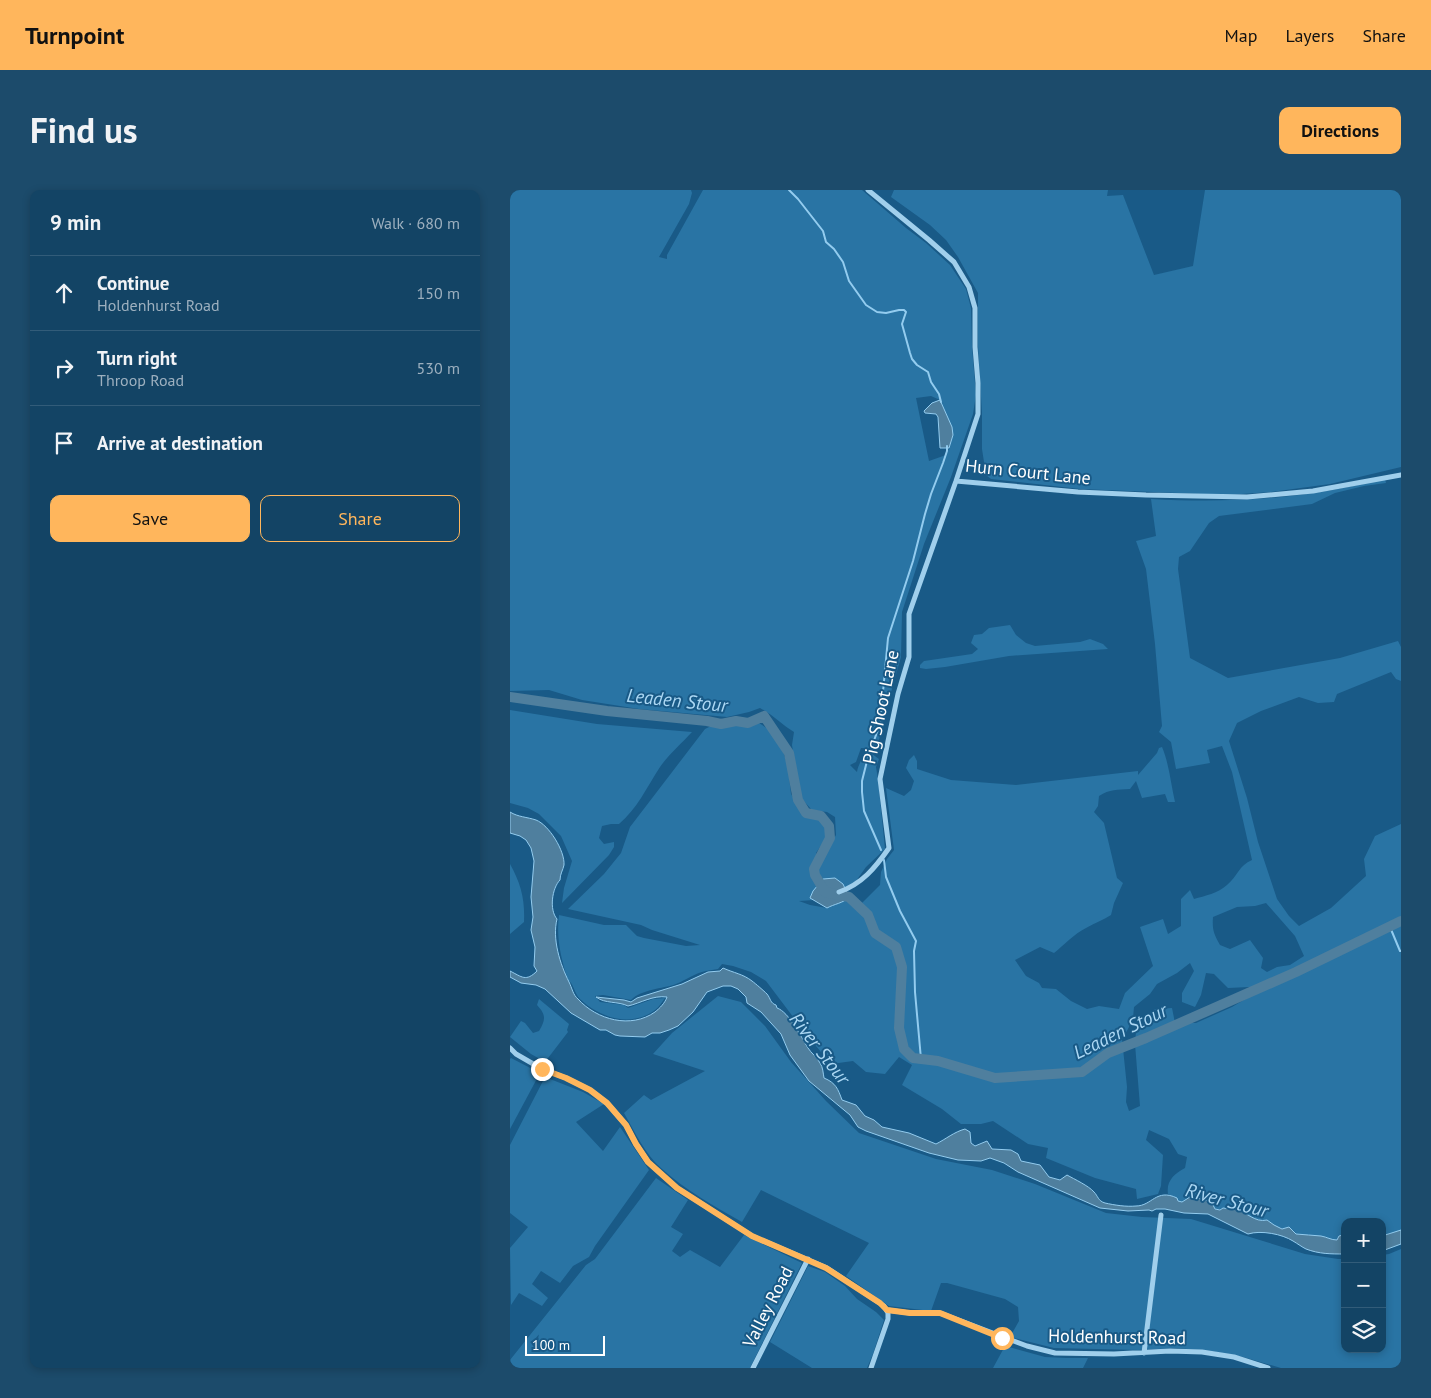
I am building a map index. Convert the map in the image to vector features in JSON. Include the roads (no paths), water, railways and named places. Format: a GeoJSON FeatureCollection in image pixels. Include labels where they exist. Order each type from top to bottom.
{"type":"FeatureCollection","features":[{"type":"Feature","properties":{"kind":"street","name":"Hurn Court Lane"},"geometry":{"type":"LineString","coordinates":[[868,190],[954,262],[970,287],[975,308],[978,414],[956,481],[1146,496],[1247,497],[1313,491],[1401,475]]}},
{"type":"Feature","properties":{"kind":"street","name":"Pig Shoot Lane"},"geometry":{"type":"LineString","coordinates":[[840,892],[851,888],[874,869],[889,848],[880,779],[896,702],[908,657],[909,614],[956,481]]}},
{"type":"Feature","properties":{"kind":"street"},"geometry":{"type":"LineString","coordinates":[[510,1048],[516,1054],[542,1069],[590,1090],[607,1103],[626,1125],[648,1162],[677,1188],[752,1236],[826,1268],[880,1303],[887,1310],[888,1316],[886,1328],[871,1368]]}},
{"type":"Feature","properties":{"kind":"street"},"geometry":{"type":"LineString","coordinates":[[1144,1353],[1162,1215]]}},
{"type":"Feature","properties":{"kind":"street","name":"Valley Road"},"geometry":{"type":"LineString","coordinates":[[753,1368],[808,1259]]}},
{"type":"Feature","properties":{"kind":"street","name":"Holdenhurst Road"},"geometry":{"type":"LineString","coordinates":[[887,1310],[910,1313],[940,1313],[1027,1346],[1055,1353],[1202,1352],[1234,1357],[1268,1368]]}},
{"type":"Feature","properties":{"kind":"waterway"},"geometry":{"type":"LineString","coordinates":[[789,190],[823,231],[826,242],[834,249],[843,262],[849,281],[866,305],[877,312],[886,313],[899,310],[906,312],[902,324],[912,359],[917,365],[928,372],[941,402]]}},
{"type":"Feature","properties":{"kind":"waterway"},"geometry":{"type":"LineString","coordinates":[[881,850],[864,811],[862,781],[868,757],[880,724],[888,638],[947,446]]}},
{"type":"Feature","properties":{"kind":"waterway","name":"Leaden Stour"},"geometry":{"type":"LineString","coordinates":[[510,697],[607,711],[721,724],[736,721],[748,723],[764,716],[789,753],[798,800],[806,813],[821,816],[829,826],[830,838],[814,869],[815,875],[825,892],[849,897],[868,915],[875,933],[896,947],[902,967],[899,1028],[904,1049],[913,1058],[938,1061],[995,1078],[1082,1072],[1108,1053],[1296,972],[1401,921]]}},
{"type":"Feature","properties":{"kind":"waterway"},"geometry":{"type":"LineString","coordinates":[[884,860],[886,877],[900,911],[916,941],[914,951],[915,992],[921,1059]]}},
{"type":"Feature","properties":{"kind":"waterway"},"geometry":{"type":"LineString","coordinates":[[1390,927],[1401,951]]}},
{"type":"Feature","properties":{"kind":"water label","name":"River Stour"},"geometry":{"type":"Point","coordinates":[820,1048]}},
{"type":"Feature","properties":{"kind":"water label","name":"River Stour"},"geometry":{"type":"Point","coordinates":[1227,1200]}}]}
